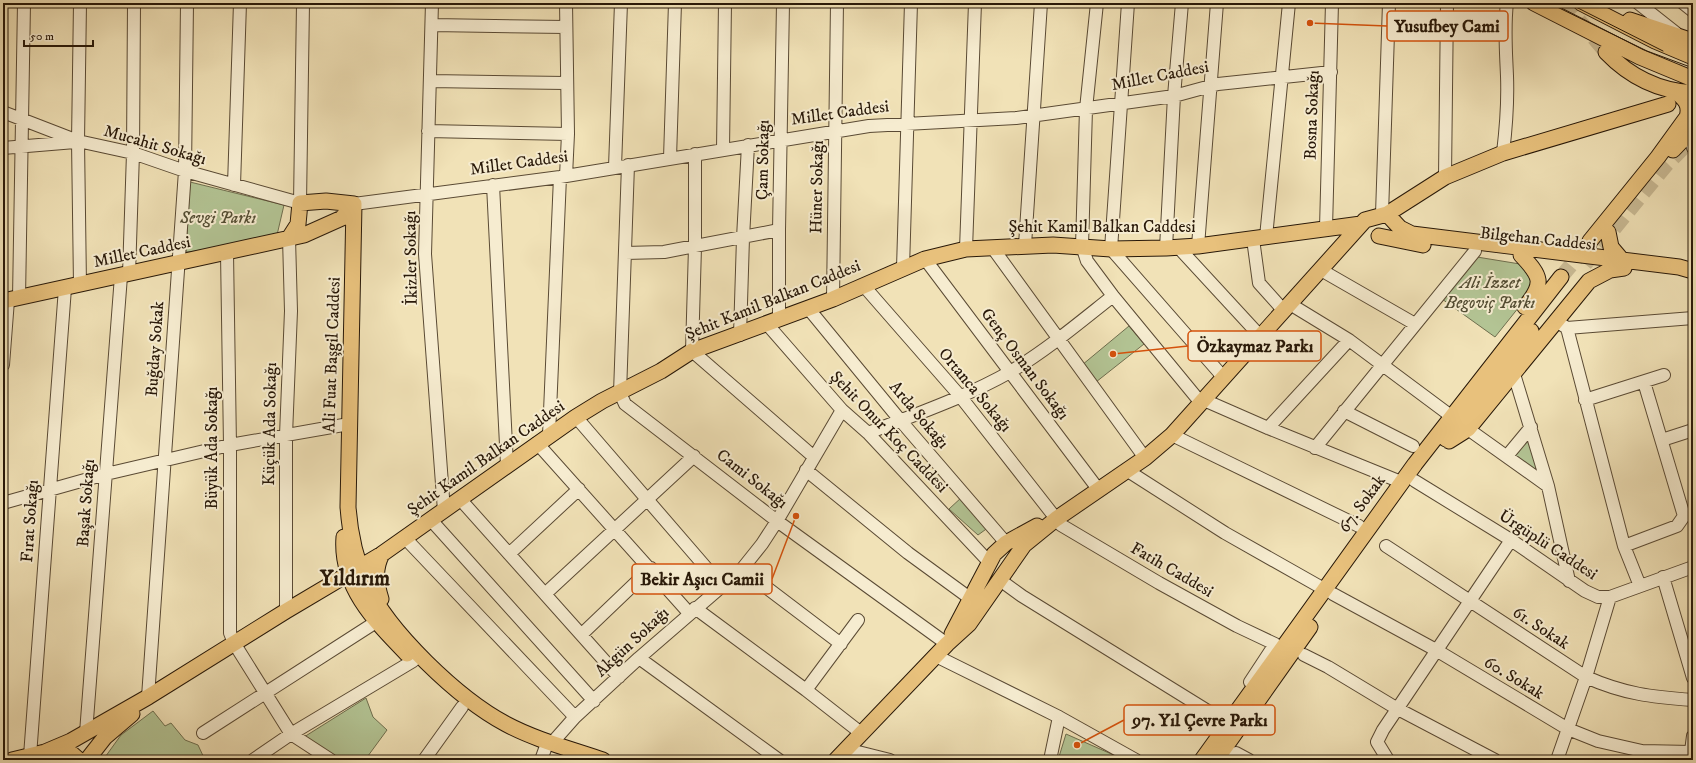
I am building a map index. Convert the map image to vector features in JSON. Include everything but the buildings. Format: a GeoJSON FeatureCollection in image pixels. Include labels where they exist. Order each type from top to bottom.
{"type":"FeatureCollection","features":[{"type":"Feature","properties":{"kind":"main road"},"geometry":{"type":"LineString","coordinates":[[1534,3],[1647,60],[1693,79]]}},
{"type":"Feature","properties":{"kind":"main road"},"geometry":{"type":"LineString","coordinates":[[1581,3],[1656,41],[1693,57]]}},
{"type":"Feature","properties":{"kind":"main road"},"geometry":{"type":"LineString","coordinates":[[1593,8],[1687,40]]}},
{"type":"Feature","properties":{"kind":"main road"},"geometry":{"type":"LineString","coordinates":[[1583,258],[1608,232],[1688,129],[1689,111],[1686,101],[1671,97],[1640,79],[1617,64],[1606,52]]}},
{"type":"Feature","properties":{"kind":"main road"},"geometry":{"type":"LineString","coordinates":[[835,760],[947,644],[969,624],[1024,545],[1056,519],[1098,489],[1146,458],[1172,435],[1359,227],[1371,217],[1387,217],[1445,177],[1503,153],[1671,97],[1693,93]]}},
{"type":"Feature","properties":{"kind":"main road"},"geometry":{"type":"LineString","coordinates":[[1583,258],[1590,241],[1688,129]]}},
{"type":"Feature","properties":{"kind":"main road"},"geometry":{"type":"LineString","coordinates":[[300,209],[326,201],[354,204]]}},
{"type":"Feature","properties":{"kind":"main road","name":"Millet Caddesi"},"geometry":{"type":"LineString","coordinates":[[10,300],[178,264],[289,238],[313,231],[342,218],[354,204]]}},
{"type":"Feature","properties":{"kind":"main road","name":"Ali Fuat Başgil Caddesi"},"geometry":{"type":"LineString","coordinates":[[353,571],[343,540],[348,506],[354,204]]}},
{"type":"Feature","properties":{"kind":"main road"},"geometry":{"type":"LineString","coordinates":[[300,209],[304,222],[313,231]]}},
{"type":"Feature","properties":{"kind":"main road"},"geometry":{"type":"LineString","coordinates":[[289,238],[298,224],[300,209]]}},
{"type":"Feature","properties":{"kind":"main road"},"geometry":{"type":"LineString","coordinates":[[1379,236],[1388,231],[1387,217]]}},
{"type":"Feature","properties":{"kind":"main road","name":"Bilgehan Caddesi"},"geometry":{"type":"LineString","coordinates":[[1387,217],[1400,228],[1412,234],[1674,272],[1693,271]]}},
{"type":"Feature","properties":{"kind":"main road"},"geometry":{"type":"LineString","coordinates":[[336,221],[349,232],[354,241]]}},
{"type":"Feature","properties":{"kind":"main road","name":"Bilgehan Caddesi"},"geometry":{"type":"LineString","coordinates":[[1359,227],[1362,235],[1379,236],[1420,245],[1520,255],[1583,258]]}},
{"type":"Feature","properties":{"kind":"main road","name":"Şehit Kamil Balkan Caddesi"},"geometry":{"type":"LineString","coordinates":[[12,760],[37,756],[60,746],[86,733],[148,697],[286,611],[382,554],[576,417],[661,371],[692,351],[740,335],[833,299],[924,259],[966,248],[1025,245],[1082,246],[1111,249],[1172,248],[1260,238],[1326,228],[1359,227]]}},
{"type":"Feature","properties":{"kind":"main road"},"geometry":{"type":"LineString","coordinates":[[1442,444],[1468,429],[1514,374],[1561,324],[1589,281],[1623,264],[1611,247],[1608,232]]}},
{"type":"Feature","properties":{"kind":"main road"},"geometry":{"type":"LineString","coordinates":[[1452,416],[1449,403],[1527,305],[1538,287],[1538,275],[1520,255]]}},
{"type":"Feature","properties":{"kind":"main road","name":"67. Sokak"},"geometry":{"type":"LineString","coordinates":[[1202,760],[1328,592],[1408,481],[1452,416],[1565,280],[1442,444],[1408,481]]}},
{"type":"Feature","properties":{"kind":"main road"},"geometry":{"type":"LineString","coordinates":[[947,644],[989,561],[1006,543],[1042,523],[1056,519]]}},
{"type":"Feature","properties":{"kind":"main road"},"geometry":{"type":"LineString","coordinates":[[382,554],[377,567],[376,578],[380,617],[413,661],[462,707],[520,740],[546,751],[576,760]]}},
{"type":"Feature","properties":{"kind":"main road"},"geometry":{"type":"LineString","coordinates":[[989,561],[1004,558],[1009,566]]}},
{"type":"Feature","properties":{"kind":"main road"},"geometry":{"type":"LineString","coordinates":[[989,561],[989,576],[996,581],[1000,580]]}},
{"type":"Feature","properties":{"kind":"main road"},"geometry":{"type":"LineString","coordinates":[[353,571],[356,592],[380,617],[465,696],[546,751],[603,760]]}},
{"type":"Feature","properties":{"kind":"main road","name":"67. Sokak"},"geometry":{"type":"LineString","coordinates":[[1216,760],[1328,592]]}},
{"type":"Feature","properties":{"kind":"main road","name":"Şehit Kamil Balkan Caddesi"},"geometry":{"type":"LineString","coordinates":[[87,760],[106,737],[133,714],[148,697]]}},
{"type":"Feature","properties":{"kind":"main road"},"geometry":{"type":"LineString","coordinates":[[60,746],[79,760]]}},
{"type":"Feature","properties":{"kind":"street"},"geometry":{"type":"LineString","coordinates":[[3,365],[23,146],[24,3]]}},
{"type":"Feature","properties":{"kind":"street"},"geometry":{"type":"LineString","coordinates":[[80,3],[78,141],[80,285]]}},
{"type":"Feature","properties":{"kind":"street","name":"Başak Sokağı"},"geometry":{"type":"LineString","coordinates":[[86,733],[106,474],[125,275],[133,153],[134,3]]}},
{"type":"Feature","properties":{"kind":"street","name":"Buğday Sokak"},"geometry":{"type":"LineString","coordinates":[[148,697],[185,171],[187,3]]}},
{"type":"Feature","properties":{"kind":"street"},"geometry":{"type":"LineString","coordinates":[[234,185],[240,3]]}},
{"type":"Feature","properties":{"kind":"street"},"geometry":{"type":"LineString","coordinates":[[300,209],[303,3]]}},
{"type":"Feature","properties":{"kind":"street","name":"İkizler Sokağı"},"geometry":{"type":"LineString","coordinates":[[432,3],[425,254],[444,511]]}},
{"type":"Feature","properties":{"kind":"street"},"geometry":{"type":"LineString","coordinates":[[566,3],[566,83],[568,134],[563,176],[543,439],[579,489],[651,568],[692,610],[806,690],[861,733]]}},
{"type":"Feature","properties":{"kind":"street"},"geometry":{"type":"LineString","coordinates":[[615,168],[621,3]]}},
{"type":"Feature","properties":{"kind":"street"},"geometry":{"type":"LineString","coordinates":[[670,158],[675,3]]}},
{"type":"Feature","properties":{"kind":"street"},"geometry":{"type":"LineString","coordinates":[[722,149],[725,3]]}},
{"type":"Feature","properties":{"kind":"street","name":"Çam Sokağı"},"geometry":{"type":"LineString","coordinates":[[773,321],[779,230],[783,3]]}},
{"type":"Feature","properties":{"kind":"street","name":"Hüner Sokağı"},"geometry":{"type":"LineString","coordinates":[[833,299],[837,3]]}},
{"type":"Feature","properties":{"kind":"street"},"geometry":{"type":"LineString","coordinates":[[903,268],[906,124],[911,3]]}},
{"type":"Feature","properties":{"kind":"street"},"geometry":{"type":"LineString","coordinates":[[966,248],[970,120],[976,3]]}},
{"type":"Feature","properties":{"kind":"street"},"geometry":{"type":"LineString","coordinates":[[1025,245],[1035,116],[1041,3]]}},
{"type":"Feature","properties":{"kind":"street"},"geometry":{"type":"LineString","coordinates":[[1097,3],[1086,109],[1082,246],[1087,261],[1113,296],[1203,402]]}},
{"type":"Feature","properties":{"kind":"street"},"geometry":{"type":"LineString","coordinates":[[1128,3],[1111,249],[1224,378]]}},
{"type":"Feature","properties":{"kind":"street"},"geometry":{"type":"LineString","coordinates":[[1182,3],[1174,96],[1172,248],[1261,337]]}},
{"type":"Feature","properties":{"kind":"street"},"geometry":{"type":"LineString","coordinates":[[1198,246],[1217,3]]}},
{"type":"Feature","properties":{"kind":"street"},"geometry":{"type":"LineString","coordinates":[[1289,3],[1282,76],[1260,238],[1259,283],[1287,308],[1349,340],[1452,416]]}},
{"type":"Feature","properties":{"kind":"street","name":"Bosna Sokağı"},"geometry":{"type":"LineString","coordinates":[[1326,228],[1332,3]]}},
{"type":"Feature","properties":{"kind":"street"},"geometry":{"type":"LineString","coordinates":[[1387,217],[1388,3]]}},
{"type":"Feature","properties":{"kind":"street"},"geometry":{"type":"LineString","coordinates":[[1445,177],[1447,3]]}},
{"type":"Feature","properties":{"kind":"street"},"geometry":{"type":"LineString","coordinates":[[1503,153],[1506,128],[1507,78],[1504,23],[1507,3]]}},
{"type":"Feature","properties":{"kind":"street"},"geometry":{"type":"LineString","coordinates":[[1638,3],[1687,40]]}},
{"type":"Feature","properties":{"kind":"street"},"geometry":{"type":"LineString","coordinates":[[1683,3],[1693,11]]}},
{"type":"Feature","properties":{"kind":"street"},"geometry":{"type":"LineString","coordinates":[[432,25],[566,27]]}},
{"type":"Feature","properties":{"kind":"street","name":"Millet Caddesi"},"geometry":{"type":"LineString","coordinates":[[354,204],[563,176],[869,126],[1035,116],[1174,96],[1218,84],[1331,72]]}},
{"type":"Feature","properties":{"kind":"street"},"geometry":{"type":"LineString","coordinates":[[430,82],[566,83]]}},
{"type":"Feature","properties":{"kind":"street","name":"Mucahit Sokağı"},"geometry":{"type":"LineString","coordinates":[[3,112],[78,141],[133,153],[185,171],[234,185],[300,209]]}},
{"type":"Feature","properties":{"kind":"street"},"geometry":{"type":"LineString","coordinates":[[1688,129],[1693,148]]}},
{"type":"Feature","properties":{"kind":"street"},"geometry":{"type":"LineString","coordinates":[[428,131],[568,134]]}},
{"type":"Feature","properties":{"kind":"street"},"geometry":{"type":"LineString","coordinates":[[3,148],[78,141]]}},
{"type":"Feature","properties":{"kind":"street"},"geometry":{"type":"LineString","coordinates":[[740,335],[742,238],[748,145]]}},
{"type":"Feature","properties":{"kind":"street"},"geometry":{"type":"LineString","coordinates":[[695,154],[695,247],[692,351],[814,457]]}},
{"type":"Feature","properties":{"kind":"street"},"geometry":{"type":"LineString","coordinates":[[620,392],[628,165]]}},
{"type":"Feature","properties":{"kind":"street"},"geometry":{"type":"LineString","coordinates":[[494,185],[507,465]]}},
{"type":"Feature","properties":{"kind":"street"},"geometry":{"type":"LineString","coordinates":[[625,252],[664,252],[779,230]]}},
{"type":"Feature","properties":{"kind":"street","name":"Küçük Ada Sokağı"},"geometry":{"type":"LineString","coordinates":[[286,611],[286,435],[290,311],[289,238]]}},
{"type":"Feature","properties":{"kind":"street"},"geometry":{"type":"LineString","coordinates":[[992,247],[1146,458]]}},
{"type":"Feature","properties":{"kind":"street"},"geometry":{"type":"LineString","coordinates":[[1315,448],[1475,251]]}},
{"type":"Feature","properties":{"kind":"street","name":"Büyük Ada Sokağı"},"geometry":{"type":"LineString","coordinates":[[227,253],[230,445],[229,619],[234,643]]}},
{"type":"Feature","properties":{"kind":"street","name":"Genç Osman Sokağı"},"geometry":{"type":"LineString","coordinates":[[924,259],[1098,489]]}},
{"type":"Feature","properties":{"kind":"street"},"geometry":{"type":"LineString","coordinates":[[1321,270],[1415,324]]}},
{"type":"Feature","properties":{"kind":"street","name":"Ortanca Sokağı"},"geometry":{"type":"LineString","coordinates":[[863,285],[960,396],[1056,519]]}},
{"type":"Feature","properties":{"kind":"street","name":"Fırat Sokağı"},"geometry":{"type":"LineString","coordinates":[[37,756],[50,491],[65,288]]}},
{"type":"Feature","properties":{"kind":"street"},"geometry":{"type":"LineString","coordinates":[[868,433],[982,387],[1009,372],[1058,339],[1113,296]]}},
{"type":"Feature","properties":{"kind":"street","name":"Arda Sokağı"},"geometry":{"type":"LineString","coordinates":[[808,308],[900,420],[1006,543]]}},
{"type":"Feature","properties":{"kind":"street"},"geometry":{"type":"LineString","coordinates":[[1640,586],[1624,546],[1585,400],[1561,324],[1693,319]]}},
{"type":"Feature","properties":{"kind":"street","name":"Şehit Onur Koç Caddesi"},"geometry":{"type":"LineString","coordinates":[[773,321],[842,410],[868,433],[989,561]]}},
{"type":"Feature","properties":{"kind":"street"},"geometry":{"type":"LineString","coordinates":[[1268,428],[1349,340]]}},
{"type":"Feature","properties":{"kind":"street"},"geometry":{"type":"LineString","coordinates":[[1514,374],[1548,486],[1569,581]]}},
{"type":"Feature","properties":{"kind":"street"},"geometry":{"type":"LineString","coordinates":[[1585,400],[1664,375]]}},
{"type":"Feature","properties":{"kind":"street"},"geometry":{"type":"LineString","coordinates":[[1624,546],[1677,526],[1684,516],[1644,382]]}},
{"type":"Feature","properties":{"kind":"street","name":"Cami Sokağı"},"geometry":{"type":"LineString","coordinates":[[620,392],[625,404],[777,521],[947,644]]}},
{"type":"Feature","properties":{"kind":"street","name":"Ürgüplü Caddesi"},"geometry":{"type":"LineString","coordinates":[[1203,402],[1315,448],[1408,481],[1511,540],[1569,581],[1598,598],[1610,597],[1663,577],[1693,568]]}},
{"type":"Feature","properties":{"kind":"street","name":"Akgün Sokağı"},"geometry":{"type":"LineString","coordinates":[[546,751],[575,717],[692,610],[742,569],[762,544],[777,521],[842,410]]}},
{"type":"Feature","properties":{"kind":"street"},"geometry":{"type":"LineString","coordinates":[[1344,411],[1413,446]]}},
{"type":"Feature","properties":{"kind":"street"},"geometry":{"type":"LineString","coordinates":[[576,417],[721,585]]}},
{"type":"Feature","properties":{"kind":"street"},"geometry":{"type":"LineString","coordinates":[[3,503],[106,474],[230,445],[349,424]]}},
{"type":"Feature","properties":{"kind":"street"},"geometry":{"type":"LineString","coordinates":[[1507,456],[1531,427]]}},
{"type":"Feature","properties":{"kind":"street"},"geometry":{"type":"LineString","coordinates":[[1468,429],[1548,486]]}},
{"type":"Feature","properties":{"kind":"street"},"geometry":{"type":"LineString","coordinates":[[1662,440],[1693,430]]}},
{"type":"Feature","properties":{"kind":"street"},"geometry":{"type":"LineString","coordinates":[[1172,435],[1359,526]]}},
{"type":"Feature","properties":{"kind":"street"},"geometry":{"type":"LineString","coordinates":[[545,594],[694,456]]}},
{"type":"Feature","properties":{"kind":"street"},"geometry":{"type":"LineString","coordinates":[[806,470],[908,553],[971,599]]}},
{"type":"Feature","properties":{"kind":"street","name":"60. Sokak"},"geometry":{"type":"LineString","coordinates":[[1128,470],[1225,533],[1328,592],[1436,650],[1568,729],[1598,741],[1642,751],[1691,756]]}},
{"type":"Feature","properties":{"kind":"street"},"geometry":{"type":"LineString","coordinates":[[509,554],[579,489]]}},
{"type":"Feature","properties":{"kind":"street"},"geometry":{"type":"LineString","coordinates":[[460,499],[619,677]]}},
{"type":"Feature","properties":{"kind":"street","name":"Fatih Caddesi"},"geometry":{"type":"LineString","coordinates":[[1056,519],[1069,530],[1159,583],[1237,626],[1275,644],[1224,721]]}},
{"type":"Feature","properties":{"kind":"street"},"geometry":{"type":"LineString","coordinates":[[431,520],[594,701]]}},
{"type":"Feature","properties":{"kind":"street"},"geometry":{"type":"LineString","coordinates":[[405,538],[575,717]]}},
{"type":"Feature","properties":{"kind":"street"},"geometry":{"type":"LineString","coordinates":[[1388,760],[1377,742],[1396,708],[1511,540]]}},
{"type":"Feature","properties":{"kind":"street","name":"61. Sokak"},"geometry":{"type":"LineString","coordinates":[[1386,546],[1469,602],[1586,677],[1603,685],[1641,696],[1693,700]]}},
{"type":"Feature","properties":{"kind":"street"},"geometry":{"type":"LineString","coordinates":[[582,634],[651,568]]}},
{"type":"Feature","properties":{"kind":"street"},"geometry":{"type":"LineString","coordinates":[[742,569],[840,644]]}},
{"type":"Feature","properties":{"kind":"street"},"geometry":{"type":"LineString","coordinates":[[1663,577],[1688,643],[1693,678]]}},
{"type":"Feature","properties":{"kind":"street"},"geometry":{"type":"LineString","coordinates":[[1000,580],[1022,596],[1224,721],[1197,760]]}},
{"type":"Feature","properties":{"kind":"street"},"geometry":{"type":"LineString","coordinates":[[1557,760],[1586,677],[1610,597]]}},
{"type":"Feature","properties":{"kind":"street"},"geometry":{"type":"LineString","coordinates":[[203,734],[380,617]]}},
{"type":"Feature","properties":{"kind":"street"},"geometry":{"type":"LineString","coordinates":[[806,690],[858,620]]}},
{"type":"Feature","properties":{"kind":"street"},"geometry":{"type":"LineString","coordinates":[[234,643],[291,734],[331,760]]}},
{"type":"Feature","properties":{"kind":"street"},"geometry":{"type":"LineString","coordinates":[[1304,655],[1328,667],[1396,708],[1495,760]]}},
{"type":"Feature","properties":{"kind":"street"},"geometry":{"type":"LineString","coordinates":[[936,656],[1059,717],[1128,758]]}},
{"type":"Feature","properties":{"kind":"street"},"geometry":{"type":"LineString","coordinates":[[639,658],[778,760]]}},
{"type":"Feature","properties":{"kind":"street"},"geometry":{"type":"LineString","coordinates":[[253,760],[291,734],[413,661]]}},
{"type":"Feature","properties":{"kind":"street"},"geometry":{"type":"LineString","coordinates":[[424,760],[462,707]]}},
{"type":"Feature","properties":{"kind":"street"},"geometry":{"type":"LineString","coordinates":[[1050,760],[1059,717]]}},
{"type":"Feature","properties":{"kind":"street"},"geometry":{"type":"LineString","coordinates":[[1691,756],[1693,736]]}},
{"type":"Feature","properties":{"kind":"street"},"geometry":{"type":"LineString","coordinates":[[846,749],[890,760]]}},
{"type":"Feature","properties":{"kind":"street"},"geometry":{"type":"LineString","coordinates":[[1234,756],[1249,760]]}},
{"type":"Feature","properties":{"kind":"green space","name":"Sevgi Parkı"},"geometry":{"type":"Polygon","coordinates":[[[190,182],[284,205],[277,235],[207,250],[186,252],[190,182]]]}},
{"type":"Feature","properties":{"kind":"green space","name":"Ali İzzet Begoviç Parkı"},"geometry":{"type":"Polygon","coordinates":[[[1477,257],[1520,264],[1533,275],[1531,292],[1495,337],[1442,299],[1477,257]]]}},
{"type":"Feature","properties":{"kind":"green space"},"geometry":{"type":"Polygon","coordinates":[[[1129,326],[1144,344],[1096,382],[1082,365],[1129,326]]]}},
{"type":"Feature","properties":{"kind":"green space"},"geometry":{"type":"Polygon","coordinates":[[[1530,434],[1542,478],[1512,455],[1530,434]]]}},
{"type":"Feature","properties":{"kind":"green space"},"geometry":{"type":"Polygon","coordinates":[[[962,497],[989,527],[978,535],[949,509],[962,497]]]}},
{"type":"Feature","properties":{"kind":"green space"},"geometry":{"type":"Polygon","coordinates":[[[366,698],[373,717],[387,730],[365,760],[339,760],[304,737],[366,698]]]}},
{"type":"Feature","properties":{"kind":"green space"},"geometry":{"type":"Polygon","coordinates":[[[153,711],[165,726],[171,723],[185,740],[198,745],[205,760],[103,760],[121,735],[153,711]]]}},
{"type":"Feature","properties":{"kind":"green space"},"geometry":{"type":"Polygon","coordinates":[[[1066,734],[1116,756],[1114,760],[1058,760],[1066,734]]]}},
{"type":"Feature","properties":{"kind":"tunnel"},"geometry":{"type":"LineString","coordinates":[[1564,3],[1606,52]]}},
{"type":"Feature","properties":{"kind":"tunnel"},"geometry":{"type":"LineString","coordinates":[[1585,264],[1667,164],[1689,142]]}},
{"type":"Feature","properties":{"kind":"tunnel"},"geometry":{"type":"LineString","coordinates":[[1561,277],[1587,246]]}},
{"type":"Feature","properties":{"kind":"tram line"},"geometry":{"type":"LineString","coordinates":[[1549,3],[1647,51],[1693,68]]}},
{"type":"Feature","properties":{"kind":"tram line"},"geometry":{"type":"LineString","coordinates":[[1568,3],[1663,51]]}},
{"type":"Feature","properties":{"kind":"place","name":"Yusufbey Cami"},"geometry":{"type":"Point","coordinates":[1310,23]}},
{"type":"Feature","properties":{"kind":"place","name":"Özkaymaz Parkı"},"geometry":{"type":"Point","coordinates":[1113,354]}},
{"type":"Feature","properties":{"kind":"place","name":"Bekir Aşıcı Camii"},"geometry":{"type":"Point","coordinates":[796,516]}},
{"type":"Feature","properties":{"kind":"place","name":"97. Yıl Çevre Parkı"},"geometry":{"type":"Point","coordinates":[1077,745]}},
{"type":"Feature","properties":{"kind":"district","name":"Yıldırım"},"geometry":{"type":"Point","coordinates":[355,579]}}]}
